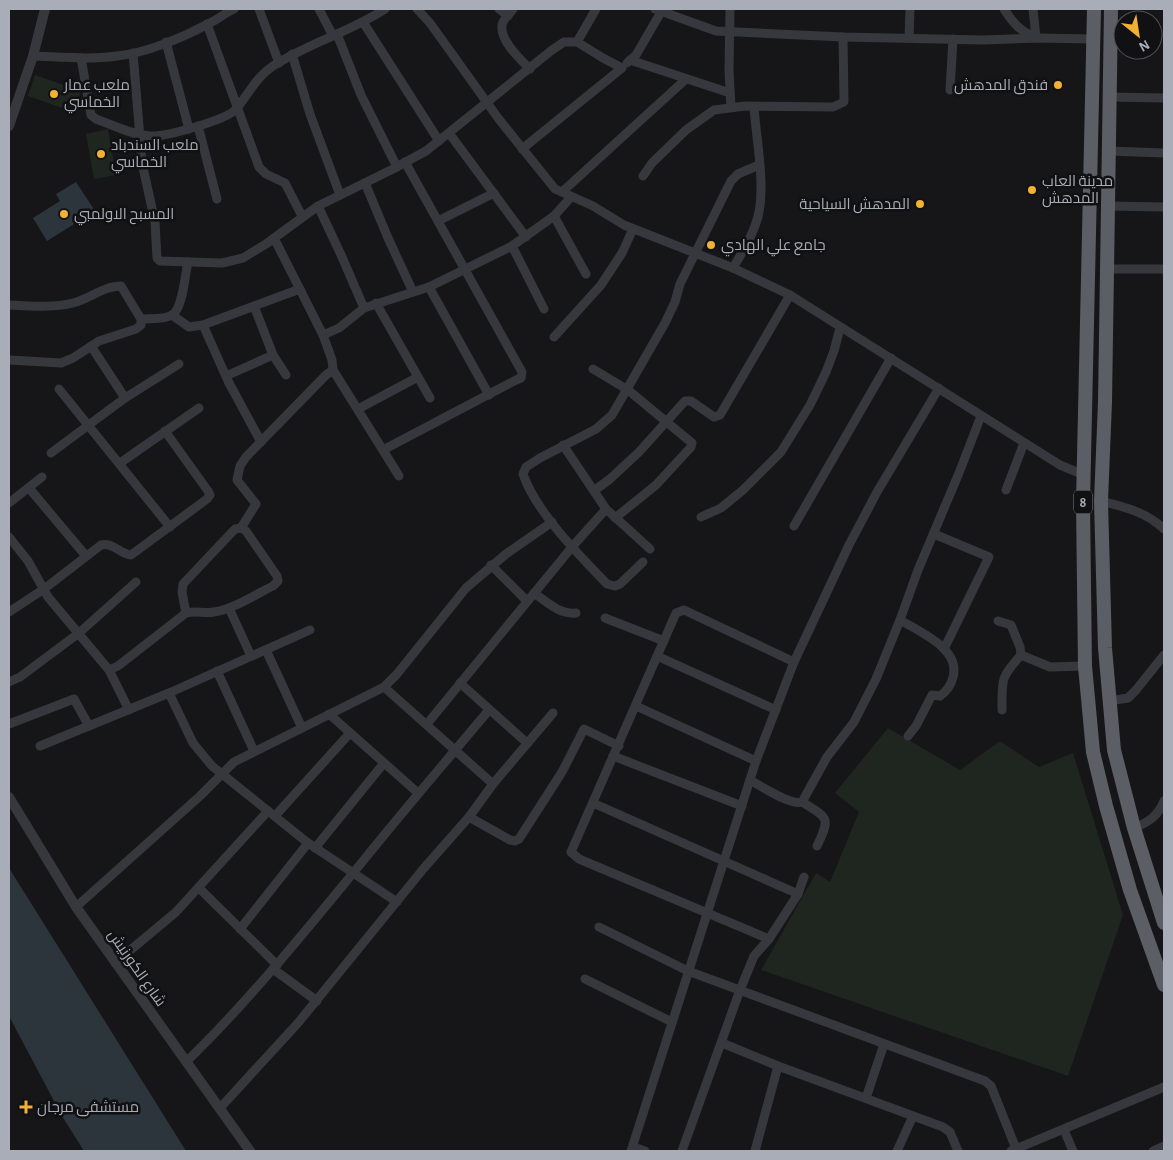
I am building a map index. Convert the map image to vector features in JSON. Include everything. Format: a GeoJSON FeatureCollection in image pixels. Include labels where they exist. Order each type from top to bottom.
{"type":"FeatureCollection","features":[{"type":"Feature","properties":{"kind":"highway","name":"8"},"geometry":{"type":"LineString","coordinates":[[1094,9],[1084,475],[1083,598],[1085,666],[1094,752],[1118,853],[1164,985]]}},
{"type":"Feature","properties":{"kind":"highway","name":"8"},"geometry":{"type":"LineString","coordinates":[[1111,9],[1101,501],[1105,648],[1114,750],[1134,828],[1164,923]]}},
{"type":"Feature","properties":{"kind":"highway"},"geometry":{"type":"LineString","coordinates":[[1089,703],[1100,708],[1109,701]]}},
{"type":"Feature","properties":{"kind":"highway"},"geometry":{"type":"LineString","coordinates":[[1094,752],[1097,745],[1105,742],[1109,743],[1114,750]]}},
{"type":"Feature","properties":{"kind":"street"},"geometry":{"type":"LineString","coordinates":[[9,126],[33,56],[45,9]]}},
{"type":"Feature","properties":{"kind":"street"},"geometry":{"type":"LineString","coordinates":[[33,56],[80,58],[118,56],[133,53],[166,42],[208,24],[234,9]]}},
{"type":"Feature","properties":{"kind":"street"},"geometry":{"type":"LineString","coordinates":[[259,9],[279,63]]}},
{"type":"Feature","properties":{"kind":"street"},"geometry":{"type":"LineString","coordinates":[[319,9],[335,35],[361,95],[401,165],[438,221],[522,372],[521,378],[383,450]]}},
{"type":"Feature","properties":{"kind":"street"},"geometry":{"type":"LineString","coordinates":[[80,58],[91,115],[96,119],[141,135],[152,136],[194,127],[232,113],[238,108],[259,78],[292,54],[363,22],[385,9]]}},
{"type":"Feature","properties":{"kind":"street"},"geometry":{"type":"LineString","coordinates":[[418,9],[522,149],[555,189],[594,206],[624,225],[733,268],[790,295],[1024,443],[1060,465],[1084,475]]}},
{"type":"Feature","properties":{"kind":"street"},"geometry":{"type":"LineString","coordinates":[[499,9],[511,12],[502,26],[504,37],[530,69]]}},
{"type":"Feature","properties":{"kind":"street"},"geometry":{"type":"LineString","coordinates":[[730,9],[731,107]]}},
{"type":"Feature","properties":{"kind":"street"},"geometry":{"type":"LineString","coordinates":[[909,38],[910,9]]}},
{"type":"Feature","properties":{"kind":"street"},"geometry":{"type":"LineString","coordinates":[[1004,9],[1023,32],[1036,38]]}},
{"type":"Feature","properties":{"kind":"street"},"geometry":{"type":"LineString","coordinates":[[1033,9],[1036,38]]}},
{"type":"Feature","properties":{"kind":"street"},"geometry":{"type":"LineString","coordinates":[[577,42],[593,10]]}},
{"type":"Feature","properties":{"kind":"street"},"geometry":{"type":"LineString","coordinates":[[522,149],[636,55],[658,10],[716,31],[843,37],[1094,39]]}},
{"type":"Feature","properties":{"kind":"street"},"geometry":{"type":"LineString","coordinates":[[363,22],[439,140]]}},
{"type":"Feature","properties":{"kind":"street"},"geometry":{"type":"LineString","coordinates":[[208,24],[259,167],[266,174],[285,183],[302,216]]}},
{"type":"Feature","properties":{"kind":"street"},"geometry":{"type":"LineString","coordinates":[[643,176],[652,163],[686,130],[714,110],[731,107],[833,108],[844,102],[843,37]]}},
{"type":"Feature","properties":{"kind":"street"},"geometry":{"type":"LineString","coordinates":[[950,90],[953,39]]}},
{"type":"Feature","properties":{"kind":"street"},"geometry":{"type":"LineString","coordinates":[[166,42],[218,198]]}},
{"type":"Feature","properties":{"kind":"street"},"geometry":{"type":"LineString","coordinates":[[133,53],[142,163],[154,222],[156,258],[165,262],[222,263],[243,258],[318,206],[426,151],[564,42],[577,42],[622,68]]}},
{"type":"Feature","properties":{"kind":"street"},"geometry":{"type":"LineString","coordinates":[[292,54],[310,114],[340,194]]}},
{"type":"Feature","properties":{"kind":"street"},"geometry":{"type":"LineString","coordinates":[[630,60],[730,93]]}},
{"type":"Feature","properties":{"kind":"street"},"geometry":{"type":"LineString","coordinates":[[562,192],[686,80]]}},
{"type":"Feature","properties":{"kind":"street"},"geometry":{"type":"LineString","coordinates":[[1109,97],[1164,98]]}},
{"type":"Feature","properties":{"kind":"street"},"geometry":{"type":"LineString","coordinates":[[733,268],[748,242],[759,213],[761,186],[754,107]]}},
{"type":"Feature","properties":{"kind":"street"},"geometry":{"type":"LineString","coordinates":[[449,133],[526,237]]}},
{"type":"Feature","properties":{"kind":"street"},"geometry":{"type":"LineString","coordinates":[[1108,151],[1164,153]]}},
{"type":"Feature","properties":{"kind":"street"},"geometry":{"type":"LineString","coordinates":[[643,562],[620,584],[615,586],[607,584],[572,547],[552,522],[527,484],[523,474],[526,467],[602,424],[612,415],[665,323],[675,302],[680,284],[731,181],[738,174],[759,165]]}},
{"type":"Feature","properties":{"kind":"street"},"geometry":{"type":"LineString","coordinates":[[365,183],[413,292]]}},
{"type":"Feature","properties":{"kind":"street"},"geometry":{"type":"LineString","coordinates":[[438,221],[494,193]]}},
{"type":"Feature","properties":{"kind":"street"},"geometry":{"type":"LineString","coordinates":[[323,334],[338,328],[364,308],[429,287],[465,271],[512,246],[554,216],[571,197]]}},
{"type":"Feature","properties":{"kind":"street"},"geometry":{"type":"LineString","coordinates":[[318,206],[364,308]]}},
{"type":"Feature","properties":{"kind":"street"},"geometry":{"type":"LineString","coordinates":[[1108,206],[1164,207]]}},
{"type":"Feature","properties":{"kind":"street"},"geometry":{"type":"LineString","coordinates":[[554,216],[586,274]]}},
{"type":"Feature","properties":{"kind":"street"},"geometry":{"type":"LineString","coordinates":[[554,337],[601,285],[622,253],[634,229]]}},
{"type":"Feature","properties":{"kind":"street"},"geometry":{"type":"LineString","coordinates":[[274,238],[323,334],[334,370],[399,476]]}},
{"type":"Feature","properties":{"kind":"street"},"geometry":{"type":"LineString","coordinates":[[512,246],[544,309]]}},
{"type":"Feature","properties":{"kind":"street"},"geometry":{"type":"LineString","coordinates":[[141,319],[172,315],[176,312],[180,304],[188,262]]}},
{"type":"Feature","properties":{"kind":"street"},"geometry":{"type":"LineString","coordinates":[[1106,269],[1164,269]]}},
{"type":"Feature","properties":{"kind":"street"},"geometry":{"type":"LineString","coordinates":[[9,305],[43,306],[72,304],[113,286],[121,286],[141,319],[141,325],[136,329],[99,341],[73,358],[61,363],[9,360]]}},
{"type":"Feature","properties":{"kind":"street"},"geometry":{"type":"LineString","coordinates":[[429,287],[489,395]]}},
{"type":"Feature","properties":{"kind":"street"},"geometry":{"type":"LineString","coordinates":[[172,315],[188,327],[203,326],[300,289]]}},
{"type":"Feature","properties":{"kind":"street"},"geometry":{"type":"LineString","coordinates":[[595,490],[639,452],[685,401],[691,402],[714,417],[720,415],[790,295]]}},
{"type":"Feature","properties":{"kind":"street"},"geometry":{"type":"LineString","coordinates":[[376,303],[430,398]]}},
{"type":"Feature","properties":{"kind":"street"},"geometry":{"type":"LineString","coordinates":[[254,306],[273,355],[286,375]]}},
{"type":"Feature","properties":{"kind":"street"},"geometry":{"type":"LineString","coordinates":[[203,326],[226,376],[261,442]]}},
{"type":"Feature","properties":{"kind":"street"},"geometry":{"type":"LineString","coordinates":[[701,517],[721,508],[743,490],[781,452],[801,420],[826,372],[834,352],[840,328]]}},
{"type":"Feature","properties":{"kind":"street"},"geometry":{"type":"LineString","coordinates":[[92,346],[125,398]]}},
{"type":"Feature","properties":{"kind":"street"},"geometry":{"type":"LineString","coordinates":[[226,376],[273,355]]}},
{"type":"Feature","properties":{"kind":"street"},"geometry":{"type":"LineString","coordinates":[[794,526],[891,358]]}},
{"type":"Feature","properties":{"kind":"street"},"geometry":{"type":"LineString","coordinates":[[51,453],[125,398],[179,364]]}},
{"type":"Feature","properties":{"kind":"street"},"geometry":{"type":"LineString","coordinates":[[593,369],[628,390],[692,443],[691,447],[656,485],[615,518]]}},
{"type":"Feature","properties":{"kind":"street"},"geometry":{"type":"LineString","coordinates":[[241,528],[256,504],[237,480],[240,466],[246,457],[326,375],[334,370]]}},
{"type":"Feature","properties":{"kind":"street"},"geometry":{"type":"LineString","coordinates":[[358,409],[418,377]]}},
{"type":"Feature","properties":{"kind":"street"},"geometry":{"type":"LineString","coordinates":[[645,1151],[632,1149],[756,761],[794,662],[848,545],[939,388]]}},
{"type":"Feature","properties":{"kind":"street"},"geometry":{"type":"LineString","coordinates":[[59,389],[120,462],[170,527]]}},
{"type":"Feature","properties":{"kind":"street"},"geometry":{"type":"LineString","coordinates":[[120,462],[199,408]]}},
{"type":"Feature","properties":{"kind":"street"},"geometry":{"type":"LineString","coordinates":[[802,802],[827,757],[854,722],[876,679],[981,416]]}},
{"type":"Feature","properties":{"kind":"street"},"geometry":{"type":"LineString","coordinates":[[9,612],[44,590],[101,545],[111,545],[126,555],[131,556],[207,499],[210,495],[165,431]]}},
{"type":"Feature","properties":{"kind":"street"},"geometry":{"type":"LineString","coordinates":[[1006,490],[1024,443]]}},
{"type":"Feature","properties":{"kind":"street"},"geometry":{"type":"LineString","coordinates":[[564,445],[606,509],[650,549]]}},
{"type":"Feature","properties":{"kind":"street"},"geometry":{"type":"LineString","coordinates":[[9,503],[42,478]]}},
{"type":"Feature","properties":{"kind":"street"},"geometry":{"type":"LineString","coordinates":[[29,488],[86,556]]}},
{"type":"Feature","properties":{"kind":"street"},"geometry":{"type":"LineString","coordinates":[[1101,501],[1129,508],[1146,515],[1164,529]]}},
{"type":"Feature","properties":{"kind":"street"},"geometry":{"type":"LineString","coordinates":[[427,724],[527,601],[606,509]]}},
{"type":"Feature","properties":{"kind":"street"},"geometry":{"type":"LineString","coordinates":[[76,907],[200,796],[234,762],[384,687],[398,674],[466,588],[491,566],[552,522]]}},
{"type":"Feature","properties":{"kind":"street"},"geometry":{"type":"LineString","coordinates":[[109,670],[118,666],[186,613],[193,610],[214,612],[228,608],[273,586],[278,581],[277,576],[246,531],[241,528],[235,529],[183,584],[182,592],[186,613]]}},
{"type":"Feature","properties":{"kind":"street"},"geometry":{"type":"LineString","coordinates":[[934,534],[989,557],[944,649]]}},
{"type":"Feature","properties":{"kind":"street"},"geometry":{"type":"LineString","coordinates":[[9,538],[12,547],[28,561],[44,590],[55,605],[109,670],[129,710]]}},
{"type":"Feature","properties":{"kind":"street"},"geometry":{"type":"LineString","coordinates":[[491,566],[527,601]]}},
{"type":"Feature","properties":{"kind":"street"},"geometry":{"type":"LineString","coordinates":[[9,682],[20,677],[79,633],[136,582]]}},
{"type":"Feature","properties":{"kind":"street"},"geometry":{"type":"LineString","coordinates":[[534,593],[559,610],[570,614],[576,613]]}},
{"type":"Feature","properties":{"kind":"street"},"geometry":{"type":"LineString","coordinates":[[228,608],[251,656]]}},
{"type":"Feature","properties":{"kind":"street"},"geometry":{"type":"LineString","coordinates":[[769,939],[574,856],[571,852],[676,613],[684,610],[794,662]]}},
{"type":"Feature","properties":{"kind":"street"},"geometry":{"type":"LineString","coordinates":[[605,618],[664,641]]}},
{"type":"Feature","properties":{"kind":"street"},"geometry":{"type":"LineString","coordinates":[[900,620],[944,649],[953,660],[954,673],[947,692],[940,696],[932,695],[921,718],[908,736]]}},
{"type":"Feature","properties":{"kind":"street"},"geometry":{"type":"LineString","coordinates":[[998,621],[1011,625],[1020,647],[1021,655],[1002,680],[1002,710]]}},
{"type":"Feature","properties":{"kind":"street"},"geometry":{"type":"LineString","coordinates":[[40,746],[169,693],[310,630]]}},
{"type":"Feature","properties":{"kind":"street"},"geometry":{"type":"LineString","coordinates":[[266,650],[302,728]]}},
{"type":"Feature","properties":{"kind":"street"},"geometry":{"type":"LineString","coordinates":[[1109,701],[1128,698],[1164,654]]}},
{"type":"Feature","properties":{"kind":"street"},"geometry":{"type":"LineString","coordinates":[[1021,655],[1050,667],[1085,666]]}},
{"type":"Feature","properties":{"kind":"street"},"geometry":{"type":"LineString","coordinates":[[657,656],[776,710]]}},
{"type":"Feature","properties":{"kind":"street"},"geometry":{"type":"LineString","coordinates":[[217,671],[254,751]]}},
{"type":"Feature","properties":{"kind":"street"},"geometry":{"type":"LineString","coordinates":[[460,683],[527,743]]}},
{"type":"Feature","properties":{"kind":"street"},"geometry":{"type":"LineString","coordinates":[[384,687],[493,784]]}},
{"type":"Feature","properties":{"kind":"street"},"geometry":{"type":"LineString","coordinates":[[169,693],[193,743],[221,774],[312,845],[397,902]]}},
{"type":"Feature","properties":{"kind":"street"},"geometry":{"type":"LineString","coordinates":[[9,724],[74,699],[89,726]]}},
{"type":"Feature","properties":{"kind":"street"},"geometry":{"type":"LineString","coordinates":[[636,706],[756,761]]}},
{"type":"Feature","properties":{"kind":"street"},"geometry":{"type":"LineString","coordinates":[[186,1062],[213,1036],[275,967],[489,710]]}},
{"type":"Feature","properties":{"kind":"street"},"geometry":{"type":"LineString","coordinates":[[220,1108],[273,1052],[317,1001],[424,868],[470,817],[493,784],[553,713]]}},
{"type":"Feature","properties":{"kind":"street"},"geometry":{"type":"LineString","coordinates":[[329,714],[418,793]]}},
{"type":"Feature","properties":{"kind":"street"},"geometry":{"type":"LineString","coordinates":[[470,817],[515,841],[519,839],[540,808],[562,772],[584,729],[619,746]]}},
{"type":"Feature","properties":{"kind":"street"},"geometry":{"type":"LineString","coordinates":[[114,963],[162,926],[350,733]]}},
{"type":"Feature","properties":{"kind":"street"},"geometry":{"type":"LineString","coordinates":[[613,756],[742,806]]}},
{"type":"Feature","properties":{"kind":"street"},"geometry":{"type":"LineString","coordinates":[[240,929],[384,762]]}},
{"type":"Feature","properties":{"kind":"street"},"geometry":{"type":"LineString","coordinates":[[750,780],[791,801],[802,802],[822,814],[827,826],[818,846]]}},
{"type":"Feature","properties":{"kind":"street","name":"شارع الكورنيش"},"geometry":{"type":"LineString","coordinates":[[9,797],[76,907],[114,963],[250,1151]]}},
{"type":"Feature","properties":{"kind":"street"},"geometry":{"type":"LineString","coordinates":[[1134,828],[1150,821],[1160,811],[1164,801]]}},
{"type":"Feature","properties":{"kind":"street"},"geometry":{"type":"LineString","coordinates":[[593,803],[798,894]]}},
{"type":"Feature","properties":{"kind":"street"},"geometry":{"type":"LineString","coordinates":[[682,1151],[754,956],[769,939],[798,894],[804,877]]}},
{"type":"Feature","properties":{"kind":"street"},"geometry":{"type":"LineString","coordinates":[[199,888],[275,967],[317,1001]]}},
{"type":"Feature","properties":{"kind":"street"},"geometry":{"type":"LineString","coordinates":[[599,927],[688,971],[985,1081],[991,1086],[1014,1151],[1164,1086]]}},
{"type":"Feature","properties":{"kind":"street"},"geometry":{"type":"LineString","coordinates":[[585,979],[672,1022]]}},
{"type":"Feature","properties":{"kind":"street"},"geometry":{"type":"LineString","coordinates":[[722,1042],[778,1066],[943,1126],[950,1132],[958,1151]]}},
{"type":"Feature","properties":{"kind":"street"},"geometry":{"type":"LineString","coordinates":[[866,1098],[884,1044]]}},
{"type":"Feature","properties":{"kind":"street"},"geometry":{"type":"LineString","coordinates":[[755,1151],[778,1066]]}},
{"type":"Feature","properties":{"kind":"street"},"geometry":{"type":"LineString","coordinates":[[897,1151],[913,1116]]}},
{"type":"Feature","properties":{"kind":"street"},"geometry":{"type":"LineString","coordinates":[[1064,1130],[1073,1151]]}},
{"type":"Feature","properties":{"kind":"street"},"geometry":{"type":"LineString","coordinates":[[1152,1151],[1164,1146]]}},
{"type":"Feature","properties":{"kind":"shaded area","name":"ملعب عمار الخماسي"},"geometry":{"type":"Polygon","coordinates":[[[35,75],[81,91],[74,112],[28,96],[35,75]]]}},
{"type":"Feature","properties":{"kind":"shaded area","name":"ملعب السندباد الخماسي"},"geometry":{"type":"Polygon","coordinates":[[[108,129],[116,175],[94,179],[86,134],[108,129]]]}},
{"type":"Feature","properties":{"kind":"shaded area","name":"المسبح الاولمبي"},"geometry":{"type":"Polygon","coordinates":[[[76,182],[95,211],[47,241],[33,218],[60,201],[56,194],[76,182]]]}},
{"type":"Feature","properties":{"kind":"shaded area"},"geometry":{"type":"Polygon","coordinates":[[[888,728],[960,770],[1000,741],[1039,767],[1073,753],[1123,915],[1068,1076],[761,970],[816,873],[830,882],[859,812],[835,793],[888,728]]]}},
{"type":"Feature","properties":{"kind":"shaded area"},"geometry":{"type":"Polygon","coordinates":[[[9,868],[186,1151],[84,1151],[62,1116],[9,1016],[9,868]]]}},
{"type":"Feature","properties":{"kind":"place","name":"فندق المدهش"},"geometry":{"type":"Point","coordinates":[1058,85]}},
{"type":"Feature","properties":{"kind":"place","name":"ملعب عمار الخماسي"},"geometry":{"type":"Point","coordinates":[54,94]}},
{"type":"Feature","properties":{"kind":"place","name":"ملعب السندباد الخماسي"},"geometry":{"type":"Point","coordinates":[101,154]}},
{"type":"Feature","properties":{"kind":"place","name":"مدينة العاب المدهش"},"geometry":{"type":"Point","coordinates":[1032,190]}},
{"type":"Feature","properties":{"kind":"place","name":"المدهش السياحية"},"geometry":{"type":"Point","coordinates":[920,204]}},
{"type":"Feature","properties":{"kind":"place","name":"المسبح الاولمبي"},"geometry":{"type":"Point","coordinates":[64,214]}},
{"type":"Feature","properties":{"kind":"place","name":"جامع علي الهادي"},"geometry":{"type":"Point","coordinates":[711,245]}},
{"type":"Feature","properties":{"kind":"place","name":"مستشفى مرجان"},"geometry":{"type":"Point","coordinates":[26,1107]}}]}
